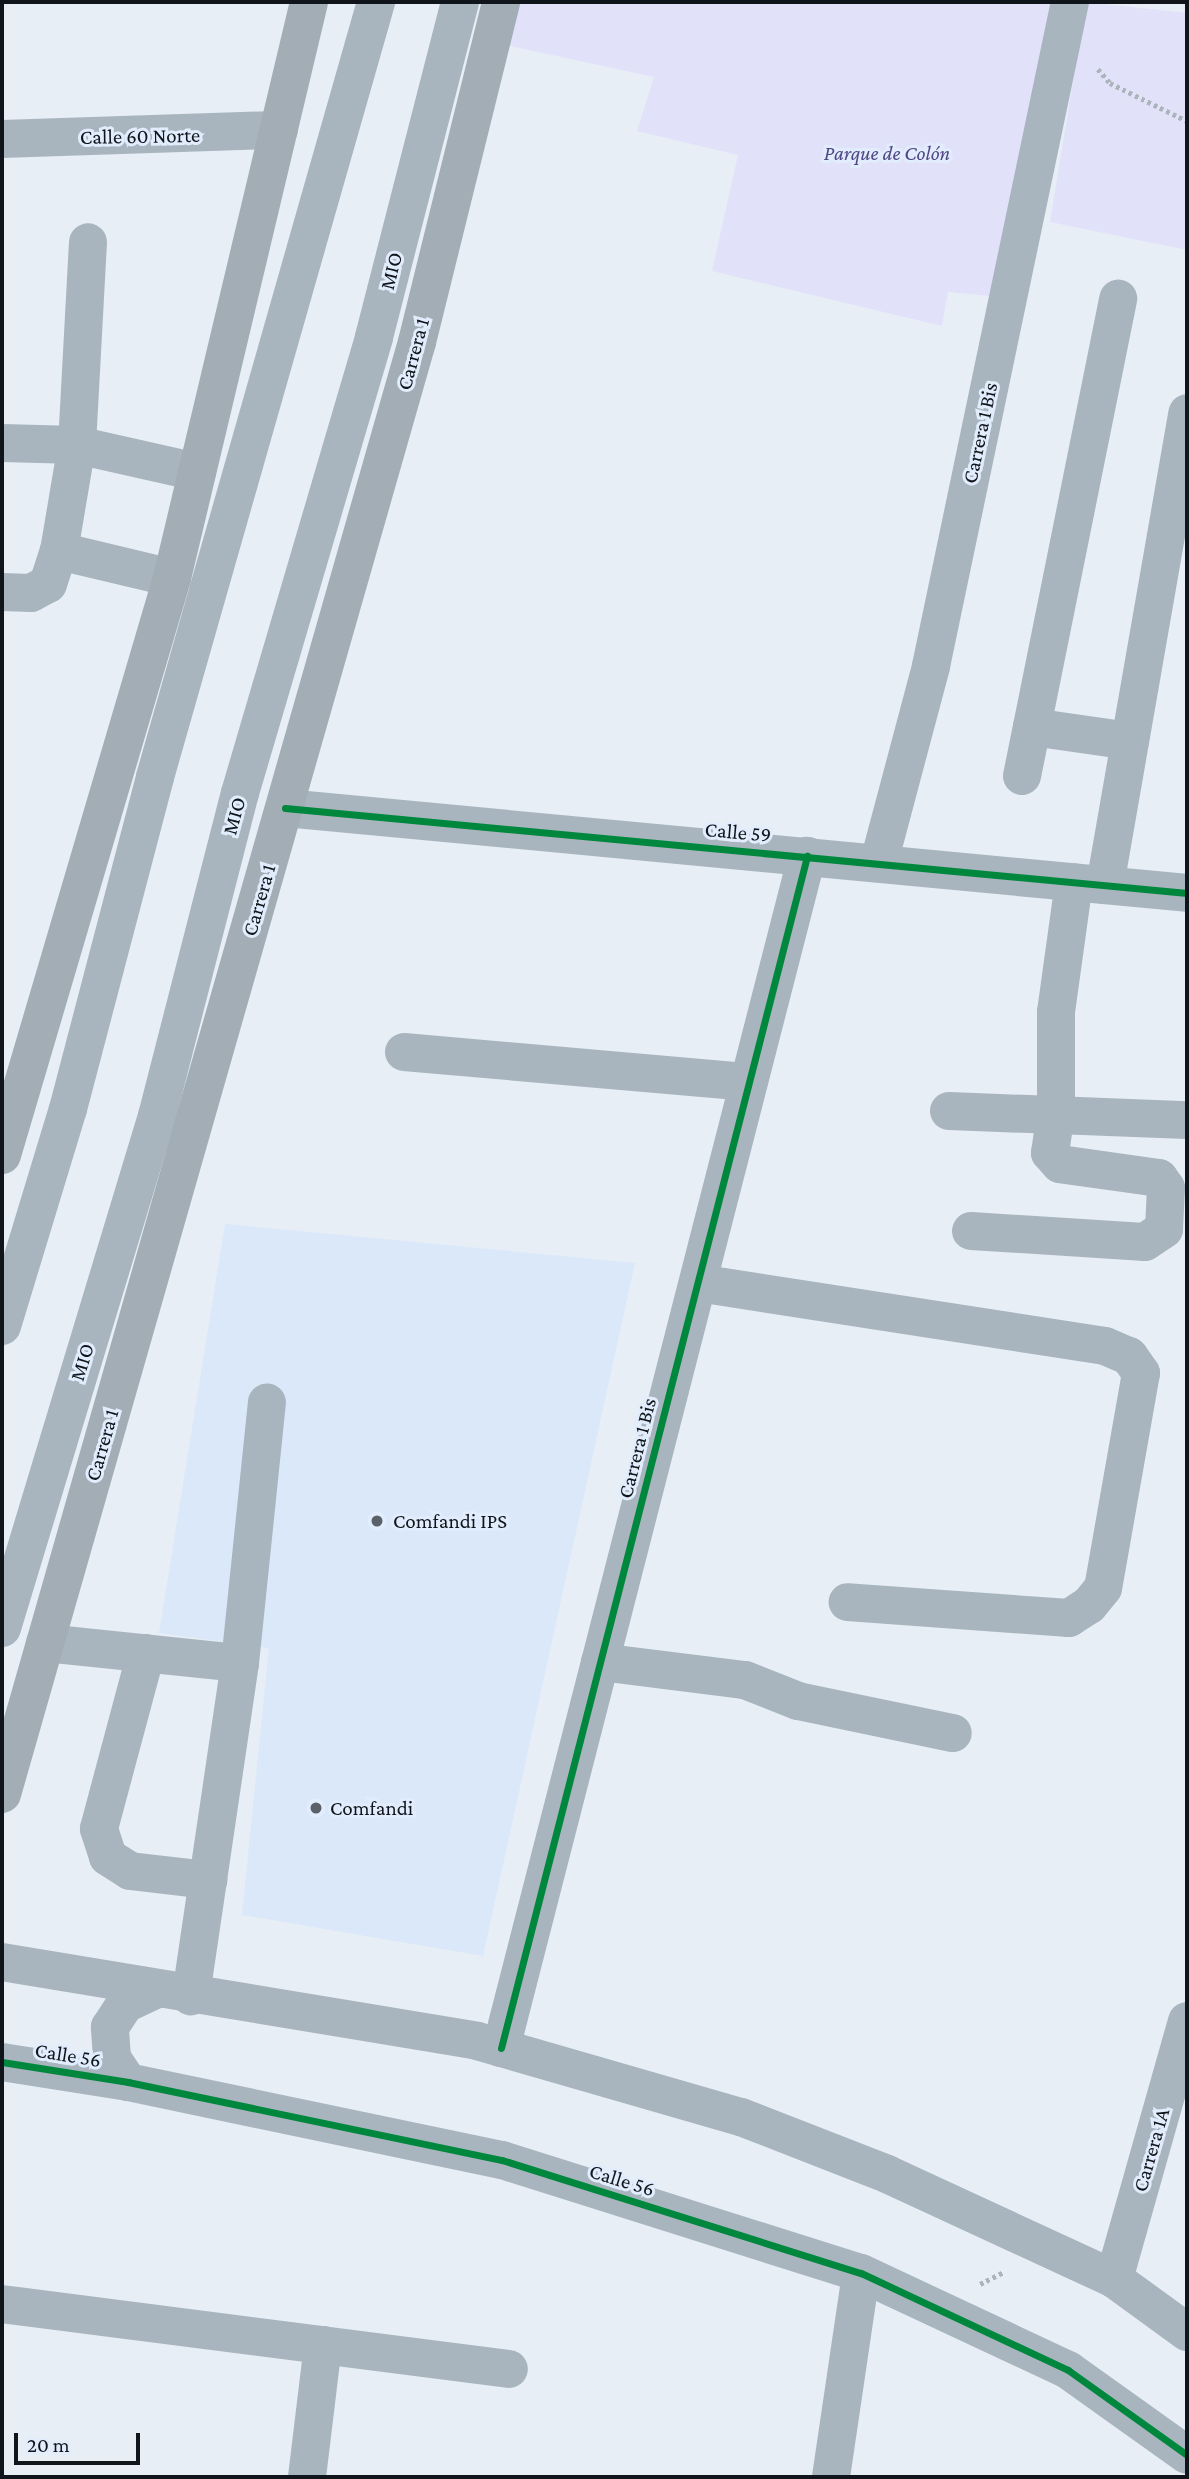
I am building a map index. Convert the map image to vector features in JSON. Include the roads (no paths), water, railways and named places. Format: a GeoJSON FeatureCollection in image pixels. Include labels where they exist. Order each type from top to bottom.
{"type":"FeatureCollection","features":[{"type":"Feature","properties":{"kind":"main road"},"geometry":{"type":"LineString","coordinates":[[2,1155],[8,1113],[172,578],[309,2]]}},
{"type":"Feature","properties":{"kind":"main road","name":"Carrera 1"},"geometry":{"type":"LineString","coordinates":[[2,1794],[417,342],[501,2]]}},
{"type":"Feature","properties":{"kind":"street"},"geometry":{"type":"LineString","coordinates":[[2,1326],[68,1109],[155,777],[376,2]]}},
{"type":"Feature","properties":{"kind":"street","name":"MIO"},"geometry":{"type":"LineString","coordinates":[[2,1628],[157,1116],[240,793],[374,337],[460,2]]}},
{"type":"Feature","properties":{"kind":"street","name":"Carrera 1 Bis"},"geometry":{"type":"LineString","coordinates":[[879,862],[931,666],[1067,16]]}},
{"type":"Feature","properties":{"kind":"street","name":"Calle 60 Norte"},"geometry":{"type":"LineString","coordinates":[[2,139],[279,130]]}},
{"type":"Feature","properties":{"kind":"street"},"geometry":{"type":"LineString","coordinates":[[2,592],[32,593],[48,584],[60,551],[77,445],[88,242]]}},
{"type":"Feature","properties":{"kind":"street"},"geometry":{"type":"LineString","coordinates":[[1022,776],[1118,299]]}},
{"type":"Feature","properties":{"kind":"street"},"geometry":{"type":"LineString","coordinates":[[971,1231],[1145,1242],[1164,1229],[1166,1188],[1159,1178],[1060,1164],[1050,1153],[1056,1112],[1056,1012],[1130,741],[1187,413]]}},
{"type":"Feature","properties":{"kind":"street"},"geometry":{"type":"LineString","coordinates":[[2,443],[77,445],[198,472]]}},
{"type":"Feature","properties":{"kind":"street"},"geometry":{"type":"LineString","coordinates":[[60,551],[172,578]]}},
{"type":"Feature","properties":{"kind":"street"},"geometry":{"type":"LineString","coordinates":[[1032,727],[1130,741]]}},
{"type":"Feature","properties":{"kind":"street","name":"Calle 59"},"geometry":{"type":"LineString","coordinates":[[285,808],[1187,893]]}},
{"type":"Feature","properties":{"kind":"street","name":"Carrera 1 Bis"},"geometry":{"type":"LineString","coordinates":[[501,2048],[807,856]]}},
{"type":"Feature","properties":{"kind":"street"},"geometry":{"type":"LineString","coordinates":[[404,1052],[749,1082]]}},
{"type":"Feature","properties":{"kind":"street"},"geometry":{"type":"LineString","coordinates":[[949,1111],[1056,1112],[1187,1120]]}},
{"type":"Feature","properties":{"kind":"street"},"geometry":{"type":"LineString","coordinates":[[698,1283],[1105,1346],[1129,1356],[1141,1373],[1103,1588],[1089,1605],[1069,1618],[848,1602]]}},
{"type":"Feature","properties":{"kind":"street"},"geometry":{"type":"LineString","coordinates":[[173,1993],[208,1880],[240,1663],[267,1402]]}},
{"type":"Feature","properties":{"kind":"street"},"geometry":{"type":"LineString","coordinates":[[45,1643],[240,1663]]}},
{"type":"Feature","properties":{"kind":"street"},"geometry":{"type":"LineString","coordinates":[[146,1653],[99,1829],[108,1857],[130,1871],[208,1880]]}},
{"type":"Feature","properties":{"kind":"street"},"geometry":{"type":"LineString","coordinates":[[600,1662],[745,1680],[797,1702],[953,1732]]}},
{"type":"Feature","properties":{"kind":"street"},"geometry":{"type":"LineString","coordinates":[[2,1962],[501,2048],[740,2117],[887,2174],[1114,2279],[1187,2332]]}},
{"type":"Feature","properties":{"kind":"street"},"geometry":{"type":"LineString","coordinates":[[128,2082],[112,2057],[110,2027],[125,2004],[173,1993]]}},
{"type":"Feature","properties":{"kind":"street","name":"Carrera 1A"},"geometry":{"type":"LineString","coordinates":[[1114,2279],[1187,2021]]}},
{"type":"Feature","properties":{"kind":"street","name":"Calle 56"},"geometry":{"type":"LineString","coordinates":[[2,2062],[128,2082],[502,2160],[862,2273],[1068,2370],[1187,2455]]}},
{"type":"Feature","properties":{"kind":"street"},"geometry":{"type":"LineString","coordinates":[[831,2477],[862,2273]]}},
{"type":"Feature","properties":{"kind":"street"},"geometry":{"type":"LineString","coordinates":[[2,2304],[509,2369]]}},
{"type":"Feature","properties":{"kind":"street"},"geometry":{"type":"LineString","coordinates":[[307,2477],[323,2345]]}},
{"type":"Feature","properties":{"kind":"place","name":"Comfandi IPS"},"geometry":{"type":"Point","coordinates":[377,1521]}},
{"type":"Feature","properties":{"kind":"place","name":"Comfandi"},"geometry":{"type":"Point","coordinates":[316,1808]}},
{"type":"Feature","properties":{"kind":"park label","name":"Parque de Colón"},"geometry":{"type":"Point","coordinates":[887,153]}}]}
